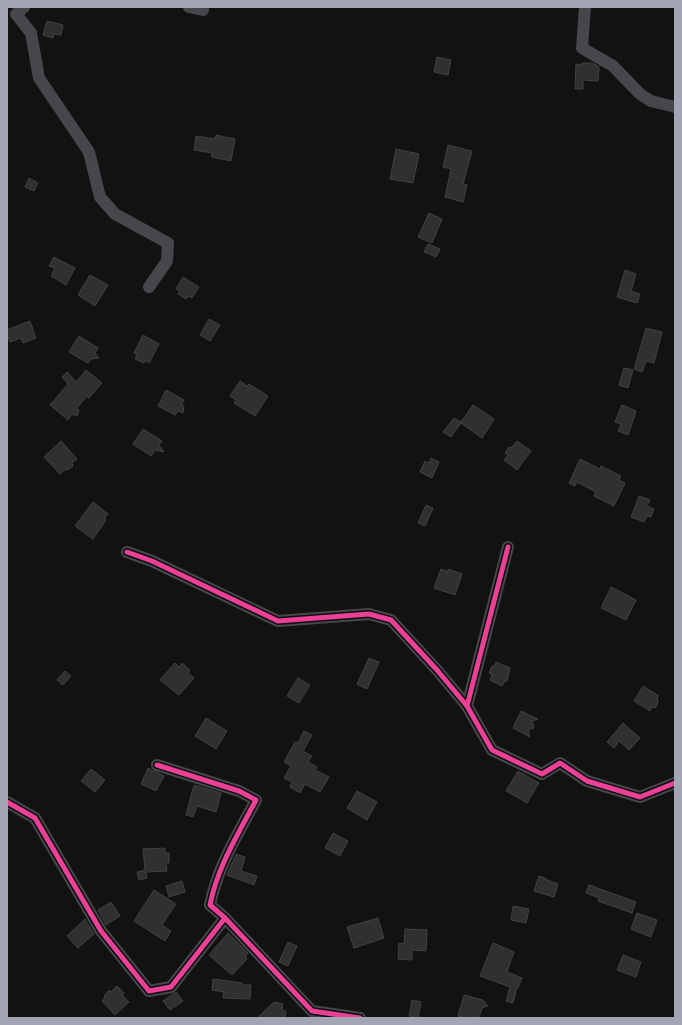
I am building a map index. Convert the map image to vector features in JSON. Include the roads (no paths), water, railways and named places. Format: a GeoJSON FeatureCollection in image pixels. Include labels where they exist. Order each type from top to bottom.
{"type":"FeatureCollection","features":[{"type":"Feature","properties":{"kind":"street"},"geometry":{"type":"LineString","coordinates":[[24,7],[16,14],[31,33],[38,78],[89,152],[100,197],[115,214],[168,243],[167,261],[149,287]]}},
{"type":"Feature","properties":{"kind":"street"},"geometry":{"type":"LineString","coordinates":[[189,7],[203,10]]}},
{"type":"Feature","properties":{"kind":"street"},"geometry":{"type":"LineString","coordinates":[[585,7],[582,48],[613,66],[640,94],[651,101],[675,107]]}},
{"type":"Feature","properties":{"kind":"street"},"geometry":{"type":"LineString","coordinates":[[467,706],[508,547]]}},
{"type":"Feature","properties":{"kind":"street"},"geometry":{"type":"LineString","coordinates":[[127,552],[152,561],[278,621],[369,614],[391,620],[437,670],[467,706],[492,750],[542,774],[560,762],[587,781],[640,797],[675,783]]}},
{"type":"Feature","properties":{"kind":"street"},"geometry":{"type":"LineString","coordinates":[[157,766],[239,791],[256,800],[213,887],[210,905],[225,918],[312,1011],[360,1018]]}},
{"type":"Feature","properties":{"kind":"street"},"geometry":{"type":"LineString","coordinates":[[7,802],[35,818],[101,931],[149,991],[171,987],[225,918]]}}]}
